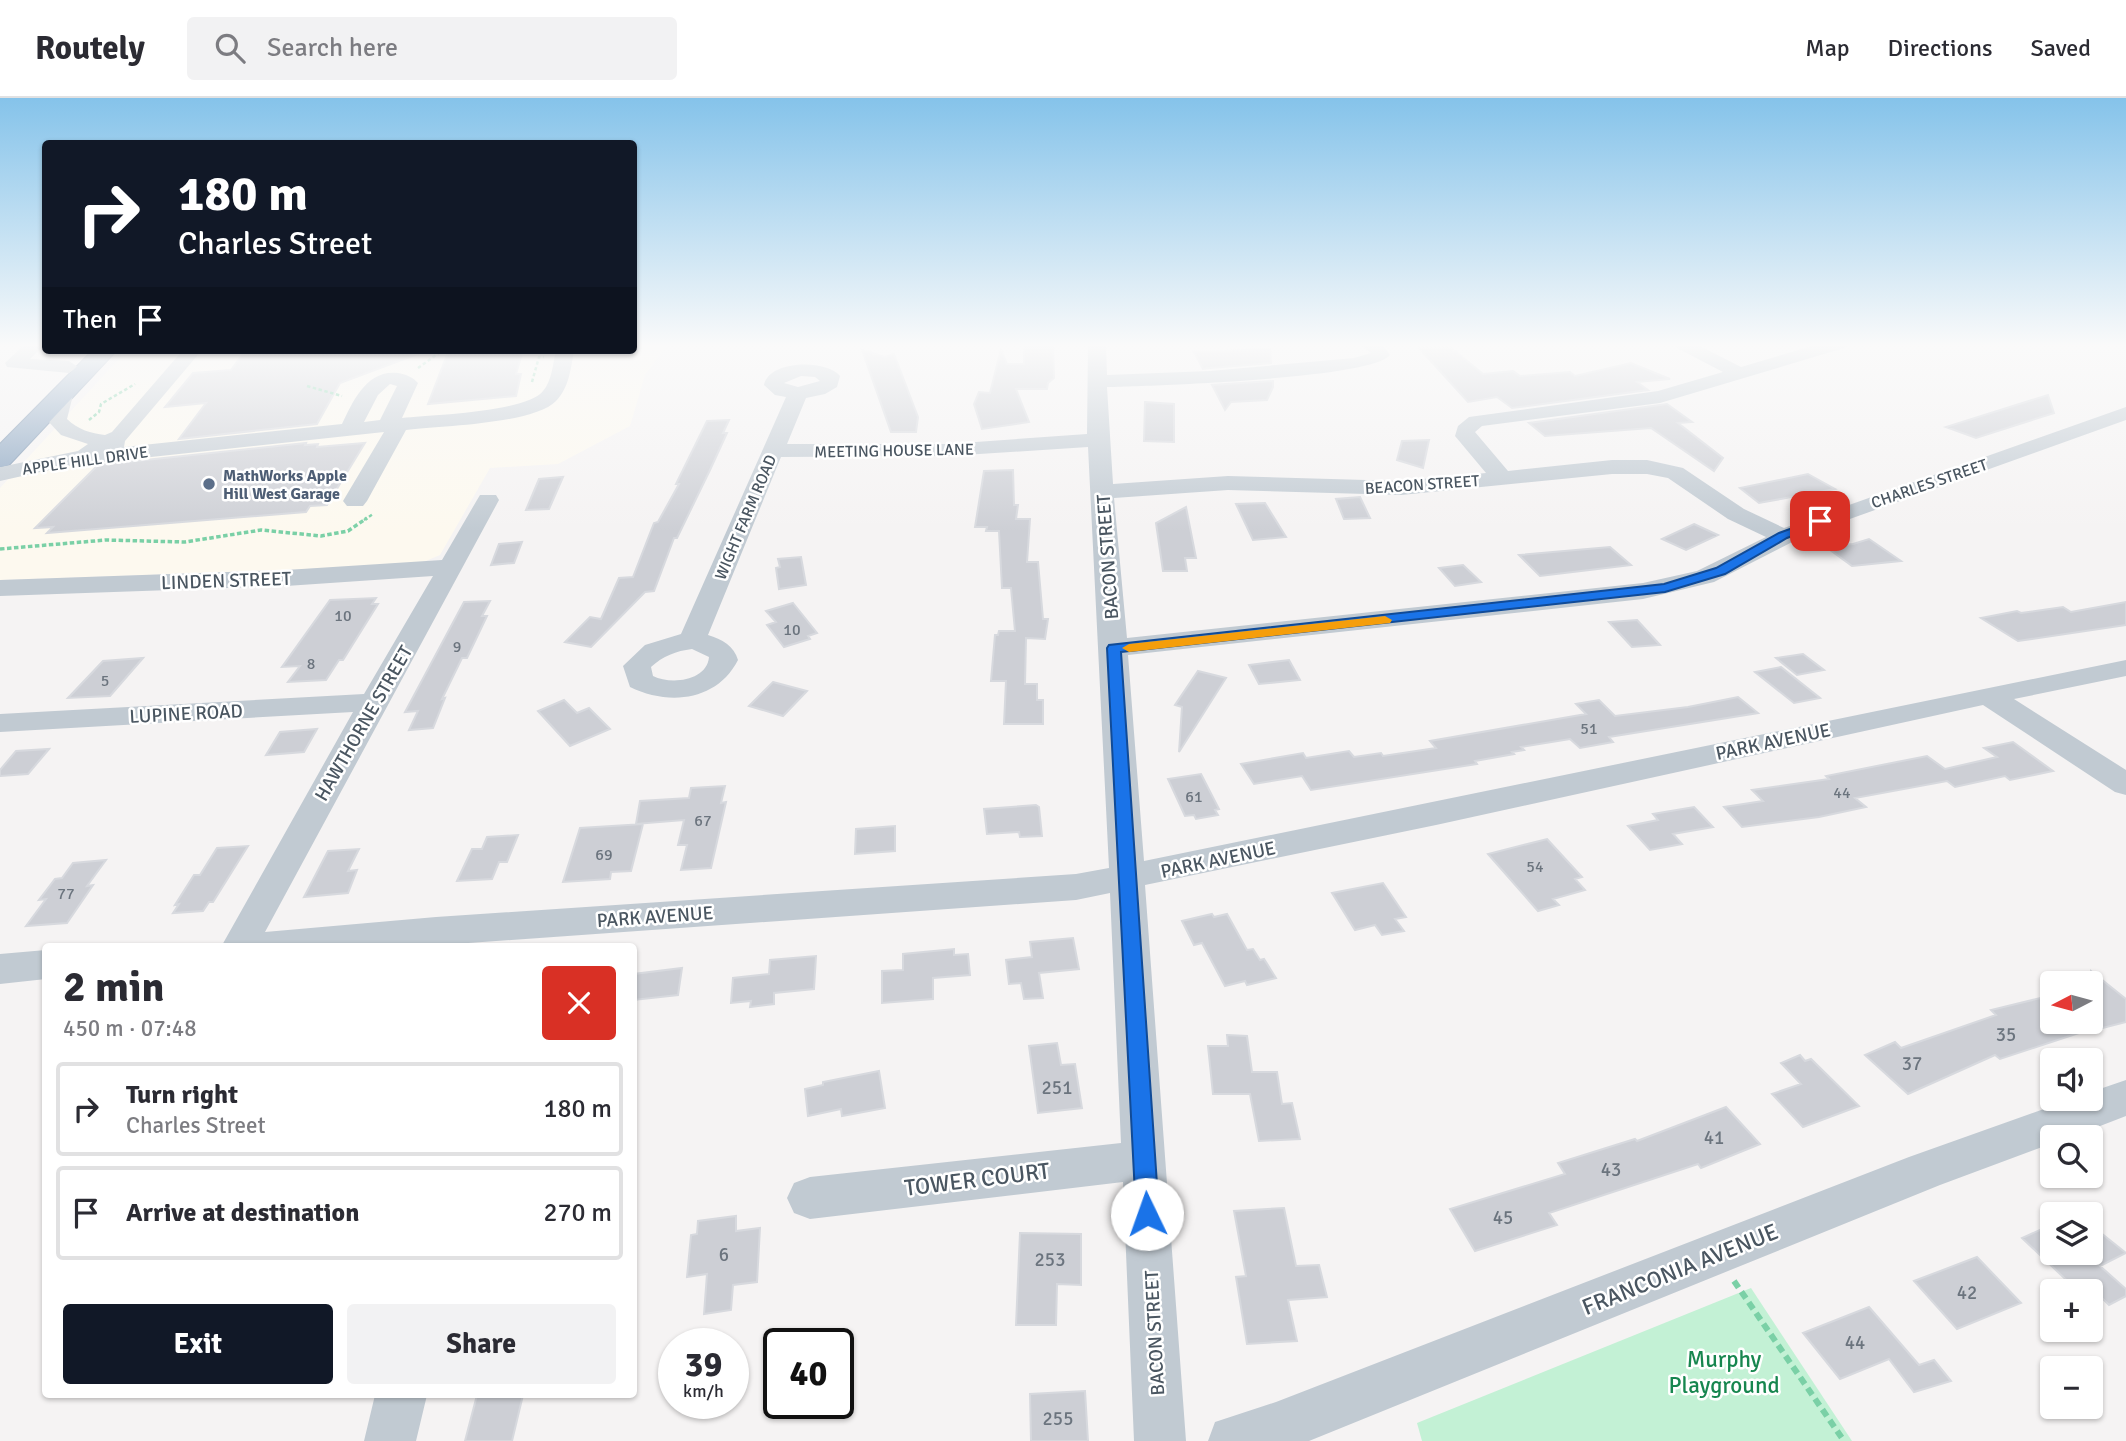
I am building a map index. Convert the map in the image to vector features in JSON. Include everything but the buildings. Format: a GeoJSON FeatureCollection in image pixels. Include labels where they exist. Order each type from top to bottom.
{"type":"FeatureCollection","features":[{"type":"Feature","properties":{"kind":"highway"},"geometry":{"type":"LineString","coordinates":[[0,433],[27,407]]}},
{"type":"Feature","properties":{"kind":"highway"},"geometry":{"type":"LineString","coordinates":[[0,459],[52,407]]}},
{"type":"Feature","properties":{"kind":"street","name":"APPLE HILL DRIVE"},"geometry":{"type":"LineString","coordinates":[[59,407],[57,413],[60,425],[72,433],[111,442],[170,448]]}},
{"type":"Feature","properties":{"kind":"street"},"geometry":{"type":"LineString","coordinates":[[66,459],[111,442],[142,407]]}},
{"type":"Feature","properties":{"kind":"street"},"geometry":{"type":"LineString","coordinates":[[349,431],[362,407]]}},
{"type":"Feature","properties":{"kind":"street"},"geometry":{"type":"LineString","coordinates":[[355,502],[400,407]]}},
{"type":"Feature","properties":{"kind":"street","name":"APPLE HILL DRIVE"},"geometry":{"type":"LineString","coordinates":[[0,474],[32,464],[66,459],[500,415],[532,407]]}},
{"type":"Feature","properties":{"kind":"street","name":"WIGHT FARM ROAD"},"geometry":{"type":"LineString","coordinates":[[692,641],[792,407]]}},
{"type":"Feature","properties":{"kind":"street","name":"BACON STREET"},"geometry":{"type":"LineString","coordinates":[[1097,407],[1160,1441]]}},
{"type":"Feature","properties":{"kind":"street","name":"BEACON STREET"},"geometry":{"type":"LineString","coordinates":[[1503,478],[1484,461],[1465,436],[1465,430],[1476,421],[1586,407]]}},
{"type":"Feature","properties":{"kind":"street","name":"CHARLES STREET"},"geometry":{"type":"LineString","coordinates":[[1114,648],[1665,588],[1721,571],[1783,536],[2124,416]]}},
{"type":"Feature","properties":{"kind":"street","name":"MEETING HOUSE LANE"},"geometry":{"type":"LineString","coordinates":[[773,451],[960,450],[1098,440]]}},
{"type":"Feature","properties":{"kind":"street"},"geometry":{"type":"LineString","coordinates":[[1503,478],[1629,466],[1661,469],[1687,479],[1751,523],[1783,536]]}},
{"type":"Feature","properties":{"kind":"street","name":"BEACON STREET"},"geometry":{"type":"LineString","coordinates":[[1102,492],[1240,483],[1388,488],[1503,478]]}},
{"type":"Feature","properties":{"kind":"street","name":"HAWTHORNE STREET"},"geometry":{"type":"LineString","coordinates":[[241,943],[373,702],[415,634],[488,500]]}},
{"type":"Feature","properties":{"kind":"street","name":"LINDEN STREET"},"geometry":{"type":"LineString","coordinates":[[0,588],[286,578],[451,567]]}},
{"type":"Feature","properties":{"kind":"street","name":"PARK AVENUE"},"geometry":{"type":"LineString","coordinates":[[348,943],[514,936],[1049,890],[1128,878],[2126,668]]}},
{"type":"Feature","properties":{"kind":"street"},"geometry":{"type":"LineString","coordinates":[[1988,695],[2126,785]]}},
{"type":"Feature","properties":{"kind":"street","name":"LUPINE ROAD"},"geometry":{"type":"LineString","coordinates":[[0,723],[373,702]]}},
{"type":"Feature","properties":{"kind":"street"},"geometry":{"type":"LineString","coordinates":[[0,969],[42,964]]}},
{"type":"Feature","properties":{"kind":"street","name":"FRANCONIA AVENUE"},"geometry":{"type":"LineString","coordinates":[[1234,1441],[1276,1428],[1938,1166],[2126,1098]]}},
{"type":"Feature","properties":{"kind":"street","name":"TOWER COURT"},"geometry":{"type":"LineString","coordinates":[[810,1198],[1145,1160]]}},
{"type":"Feature","properties":{"kind":"street"},"geometry":{"type":"LineString","coordinates":[[390,1441],[400,1398]]}},
{"type":"Feature","properties":{"kind":"path"},"geometry":{"type":"LineString","coordinates":[[0,549],[106,540],[185,542],[261,530],[321,536],[348,530],[370,517],[379,507]]}},
{"type":"Feature","properties":{"kind":"path"},"geometry":{"type":"LineString","coordinates":[[1715,1255],[1844,1441]]}},
{"type":"Feature","properties":{"kind":"shaded area"},"geometry":{"type":"Polygon","coordinates":[[[75,407],[636,407],[630,426],[558,464],[490,468],[440,555],[421,563],[0,580],[0,488],[75,407]]]}},
{"type":"Feature","properties":{"kind":"green space","name":"Murphy Playground"},"geometry":{"type":"Polygon","coordinates":[[[1751,1288],[1852,1441],[1422,1441],[1417,1423],[1751,1288]]]}},
{"type":"Feature","properties":{"kind":"slow traffic"},"geometry":{"type":"LineString","coordinates":[[1129,648],[1385,620]]}},
{"type":"Feature","properties":{"kind":"place","name":"MathWorks Apple Hill West Garage"},"geometry":{"type":"Point","coordinates":[209,484]}},
{"type":"Feature","properties":{"kind":"route"},"geometry":{"type":"LineString","coordinates":[[1147,1214],[1114,648],[1156,646],[1665,588],[1705,578],[1783,536],[1820,521]]}}]}
